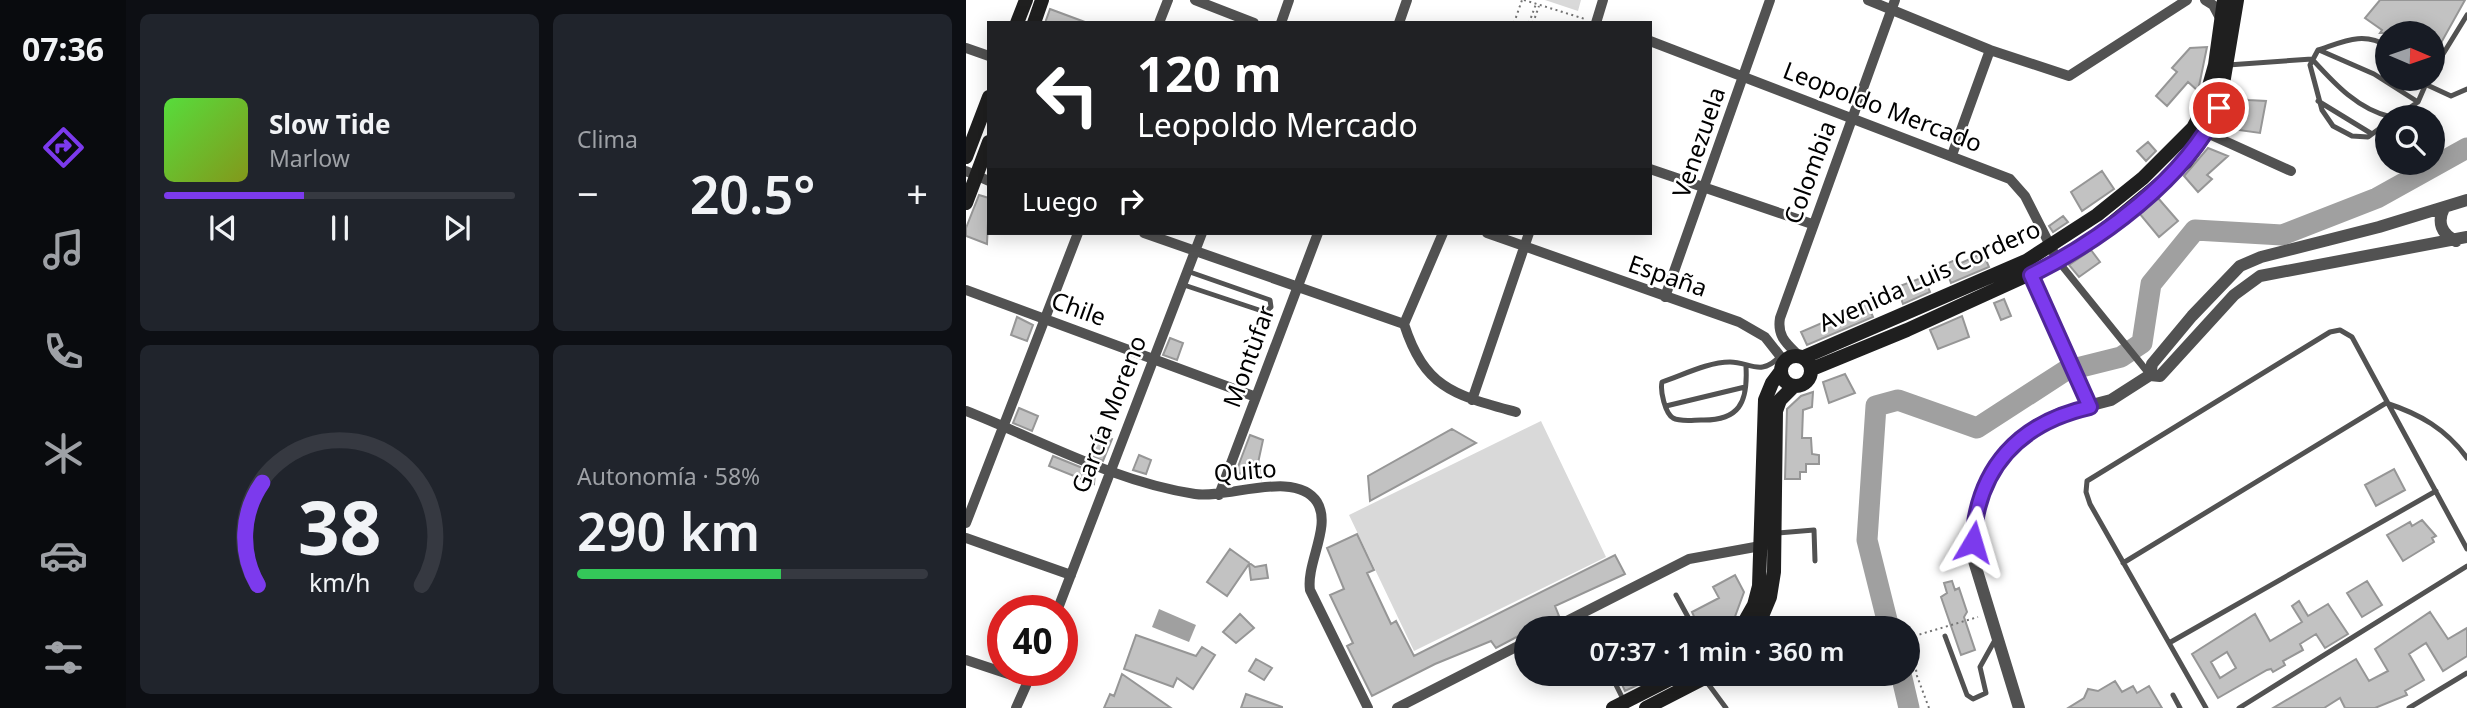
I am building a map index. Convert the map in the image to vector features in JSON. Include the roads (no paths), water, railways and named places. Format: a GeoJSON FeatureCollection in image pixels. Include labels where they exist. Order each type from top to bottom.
{"type":"FeatureCollection","features":[{"type":"Feature","properties":{"kind":"main road"},"geometry":{"type":"LineString","coordinates":[[1018,21],[1026,0]]}},
{"type":"Feature","properties":{"kind":"main road"},"geometry":{"type":"LineString","coordinates":[[1035,21],[1042,0]]}},
{"type":"Feature","properties":{"kind":"main road","name":"Avenida Luis Cordero"},"geometry":{"type":"LineString","coordinates":[[2028,268],[2050,247],[2143,178],[2193,128],[2212,80],[2224,0]]}},
{"type":"Feature","properties":{"kind":"main road","name":"Avenida Luis Cordero"},"geometry":{"type":"LineString","coordinates":[[1793,362],[2028,268],[2058,261],[2157,187],[2186,162],[2207,133],[2219,108],[2237,0]]}},
{"type":"Feature","properties":{"kind":"main road"},"geometry":{"type":"LineString","coordinates":[[966,157],[987,102]]}},
{"type":"Feature","properties":{"kind":"main road"},"geometry":{"type":"LineString","coordinates":[[966,202],[987,148]]}},
{"type":"Feature","properties":{"kind":"main road"},"geometry":{"type":"LineString","coordinates":[[1793,362],[1784,379],[1794,386]]}},
{"type":"Feature","properties":{"kind":"main road"},"geometry":{"type":"LineString","coordinates":[[1747,616],[1757,596],[1769,541],[1777,405],[1794,386],[1807,382],[1793,362]]}},
{"type":"Feature","properties":{"kind":"main road"},"geometry":{"type":"LineString","coordinates":[[1762,616],[1770,597],[1765,400],[1772,383],[1793,362]]}},
{"type":"Feature","properties":{"kind":"main road"},"geometry":{"type":"LineString","coordinates":[[1619,705],[1656,686]]}},
{"type":"Feature","properties":{"kind":"main road"},"geometry":{"type":"LineString","coordinates":[[1646,708],[1689,686]]}},
{"type":"Feature","properties":{"kind":"street"},"geometry":{"type":"LineString","coordinates":[[1160,21],[1168,0]]}},
{"type":"Feature","properties":{"kind":"street"},"geometry":{"type":"LineString","coordinates":[[1195,0],[1249,21]]}},
{"type":"Feature","properties":{"kind":"street"},"geometry":{"type":"LineString","coordinates":[[1282,21],[1289,0]]}},
{"type":"Feature","properties":{"kind":"street"},"geometry":{"type":"LineString","coordinates":[[1400,21],[1407,0]]}},
{"type":"Feature","properties":{"kind":"street"},"geometry":{"type":"LineString","coordinates":[[1598,21],[1603,0]]}},
{"type":"Feature","properties":{"kind":"street","name":"Venezuela"},"geometry":{"type":"LineString","coordinates":[[1665,297],[1770,0]]}},
{"type":"Feature","properties":{"kind":"street"},"geometry":{"type":"LineString","coordinates":[[1868,0],[1894,4],[1990,50],[2069,76],[2187,0]]}},
{"type":"Feature","properties":{"kind":"street"},"geometry":{"type":"LineString","coordinates":[[2205,0],[2217,10],[2220,23]]}},
{"type":"Feature","properties":{"kind":"street","name":"Colombia"},"geometry":{"type":"LineString","coordinates":[[1793,362],[1779,326],[1812,224],[1894,4]]}},
{"type":"Feature","properties":{"kind":"street","name":"Leopoldo Mercado"},"geometry":{"type":"LineString","coordinates":[[1652,42],[1852,116],[2010,179],[2025,195],[2058,261]]}},
{"type":"Feature","properties":{"kind":"street"},"geometry":{"type":"LineString","coordinates":[[966,48],[987,55]]}},
{"type":"Feature","properties":{"kind":"street"},"geometry":{"type":"LineString","coordinates":[[1952,155],[1990,50]]}},
{"type":"Feature","properties":{"kind":"street"},"geometry":{"type":"LineString","coordinates":[[2207,133],[2291,170]]}},
{"type":"Feature","properties":{"kind":"street"},"geometry":{"type":"LineString","coordinates":[[1652,170],[1812,224]]}},
{"type":"Feature","properties":{"kind":"street"},"geometry":{"type":"LineString","coordinates":[[2150,375],[2152,364],[2176,335],[2222,282],[2240,267],[2261,257],[2467,200]]}},
{"type":"Feature","properties":{"kind":"street"},"geometry":{"type":"LineString","coordinates":[[2444,208],[2440,223],[2448,237],[2461,239]]}},
{"type":"Feature","properties":{"kind":"street"},"geometry":{"type":"LineString","coordinates":[[966,523],[1077,235]]}},
{"type":"Feature","properties":{"kind":"street"},"geometry":{"type":"LineString","coordinates":[[1150,235],[1404,324]]}},
{"type":"Feature","properties":{"kind":"street","name":"García Moreno"},"geometry":{"type":"LineString","coordinates":[[1063,595],[1151,358],[1201,235]]}},
{"type":"Feature","properties":{"kind":"street","name":"Montùfar"},"geometry":{"type":"LineString","coordinates":[[1219,495],[1317,235]]}},
{"type":"Feature","properties":{"kind":"street"},"geometry":{"type":"LineString","coordinates":[[1442,235],[1404,324],[1415,356],[1440,384],[1472,400],[1516,412]]}},
{"type":"Feature","properties":{"kind":"street","name":"España"},"geometry":{"type":"LineString","coordinates":[[1493,235],[1755,330],[1793,362]]}},
{"type":"Feature","properties":{"kind":"street"},"geometry":{"type":"LineString","coordinates":[[1472,400],[1528,235]]}},
{"type":"Feature","properties":{"kind":"street"},"geometry":{"type":"LineString","coordinates":[[2019,708],[1978,579],[1973,542],[1977,508],[1992,471],[2011,446],[2036,425],[2061,413],[2090,407],[2121,395],[2150,375],[2160,376],[2234,295],[2260,276],[2461,239]]}},
{"type":"Feature","properties":{"kind":"street"},"geometry":{"type":"LineString","coordinates":[[2058,261],[2150,375]]}},
{"type":"Feature","properties":{"kind":"street"},"geometry":{"type":"LineString","coordinates":[[2028,268],[2090,407]]}},
{"type":"Feature","properties":{"kind":"street","name":"Chile"},"geometry":{"type":"LineString","coordinates":[[966,290],[1256,397]]}},
{"type":"Feature","properties":{"kind":"street","name":"Quito"},"geometry":{"type":"LineString","coordinates":[[966,411],[1109,470],[1181,492],[1219,495],[1273,486],[1294,487],[1316,500],[1321,521],[1310,570],[1310,590],[1368,708]]}},
{"type":"Feature","properties":{"kind":"street"},"geometry":{"type":"LineString","coordinates":[[966,538],[1071,575]]}},
{"type":"Feature","properties":{"kind":"street"},"geometry":{"type":"LineString","coordinates":[[1577,616],[1689,559],[1769,541]]}},
{"type":"Feature","properties":{"kind":"street"},"geometry":{"type":"LineString","coordinates":[[1397,708],[1514,648]]}},
{"type":"Feature","properties":{"kind":"street"},"geometry":{"type":"LineString","coordinates":[[966,660],[987,667]]}},
{"type":"Feature","properties":{"kind":"street"},"geometry":{"type":"LineString","coordinates":[[1016,708],[1027,686]]}},
{"type":"Feature","properties":{"kind":"lane"},"geometry":{"type":"LineString","coordinates":[[2445,51],[2466,18]]}},
{"type":"Feature","properties":{"kind":"lane"},"geometry":{"type":"LineString","coordinates":[[2375,40],[2368,36],[2318,50],[2312,59],[2312,75],[2318,102],[2333,126],[2352,136],[2368,137],[2375,132]]}},
{"type":"Feature","properties":{"kind":"lane"},"geometry":{"type":"LineString","coordinates":[[2318,50],[2374,74],[2418,102]]}},
{"type":"Feature","properties":{"kind":"lane"},"geometry":{"type":"LineString","coordinates":[[2228,65],[2312,59]]}},
{"type":"Feature","properties":{"kind":"lane"},"geometry":{"type":"LineString","coordinates":[[2312,59],[2341,90],[2375,111]]}},
{"type":"Feature","properties":{"kind":"lane"},"geometry":{"type":"LineString","coordinates":[[2444,91],[2452,96],[2467,89]]}},
{"type":"Feature","properties":{"kind":"lane"},"geometry":{"type":"LineString","coordinates":[[2413,105],[2418,102],[2422,91]]}},
{"type":"Feature","properties":{"kind":"lane"},"geometry":{"type":"LineString","coordinates":[[2318,102],[2372,134]]}},
{"type":"Feature","properties":{"kind":"lane"},"geometry":{"type":"LineString","coordinates":[[1181,284],[1265,312],[1271,307],[1270,300],[1187,271]]}},
{"type":"Feature","properties":{"kind":"lane"},"geometry":{"type":"LineString","coordinates":[[2206,708],[2090,504],[2086,492],[2087,481],[2330,332],[2340,330],[2352,337],[2467,549]]}},
{"type":"Feature","properties":{"kind":"lane"},"geometry":{"type":"LineString","coordinates":[[1746,367],[1745,387],[1741,404],[1735,414],[1726,418],[1676,419],[1666,406],[1662,382],[1718,363],[1740,363],[1746,367],[1793,362]]}},
{"type":"Feature","properties":{"kind":"lane"},"geometry":{"type":"LineString","coordinates":[[1666,406],[1745,387]]}},
{"type":"Feature","properties":{"kind":"lane"},"geometry":{"type":"LineString","coordinates":[[2123,563],[2386,403],[2413,411],[2437,426],[2467,458]]}},
{"type":"Feature","properties":{"kind":"lane"},"geometry":{"type":"LineString","coordinates":[[2169,643],[2436,491]]}},
{"type":"Feature","properties":{"kind":"lane"},"geometry":{"type":"LineString","coordinates":[[1769,541],[1814,530],[1815,561]]}},
{"type":"Feature","properties":{"kind":"lane"},"geometry":{"type":"LineString","coordinates":[[2239,708],[2467,566]]}},
{"type":"Feature","properties":{"kind":"lane"},"geometry":{"type":"LineString","coordinates":[[1676,595],[1687,616]]}},
{"type":"Feature","properties":{"kind":"lane"},"geometry":{"type":"LineString","coordinates":[[1945,636],[1967,695],[1973,699],[1986,694],[1980,667],[1997,638]]}},
{"type":"Feature","properties":{"kind":"lane"},"geometry":{"type":"LineString","coordinates":[[2409,708],[2467,673]]}},
{"type":"Feature","properties":{"kind":"lane"},"geometry":{"type":"LineString","coordinates":[[1615,686],[1619,705]]}},
{"type":"Feature","properties":{"kind":"lane"},"geometry":{"type":"LineString","coordinates":[[1714,686],[1726,708]]}},
{"type":"Feature","properties":{"kind":"lane"},"geometry":{"type":"LineString","coordinates":[[2173,695],[2180,708]]}},
{"type":"Feature","properties":{"kind":"waterway"},"geometry":{"type":"LineString","coordinates":[[1886,616],[1867,540],[1876,406],[1898,400],[1977,428],[2065,371],[2121,357],[2142,343],[2151,284],[2195,230],[2282,235],[2377,198],[2467,148]]}},
{"type":"Feature","properties":{"kind":"waterway"},"geometry":{"type":"LineString","coordinates":[[1904,686],[1909,708]]}}]}
